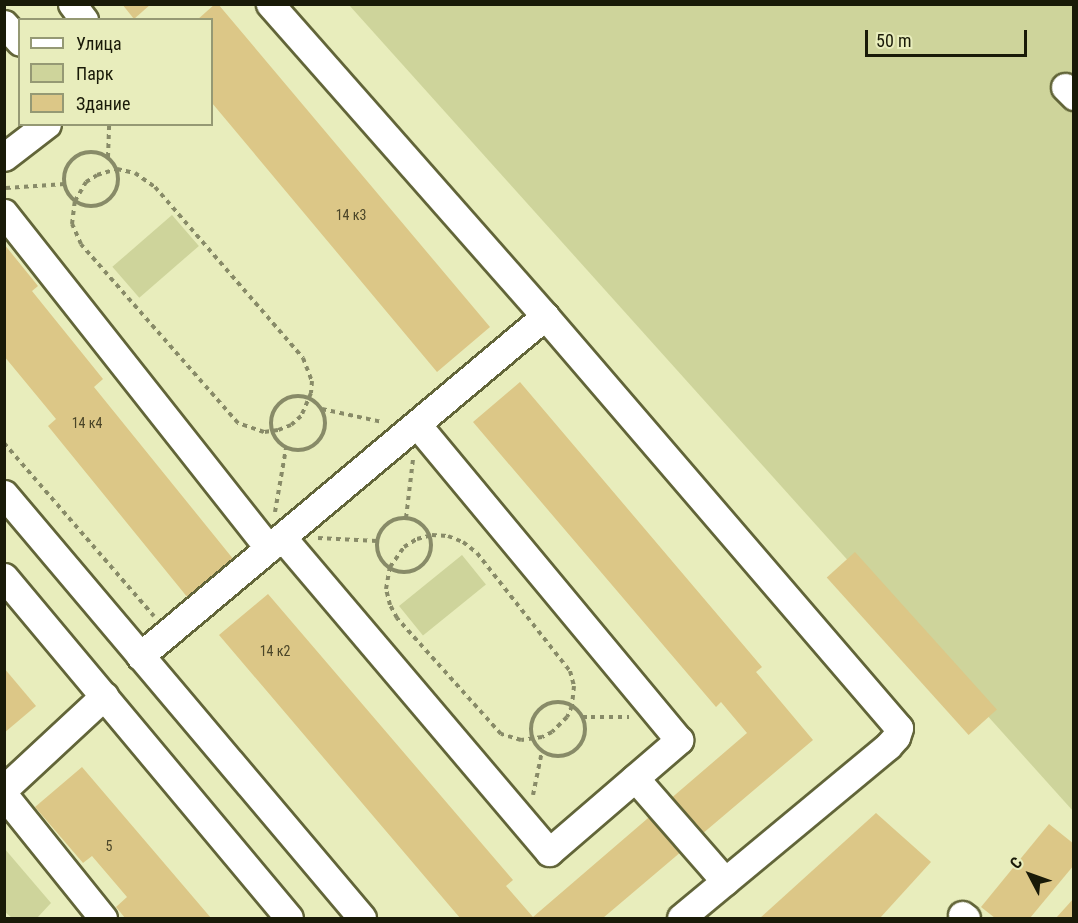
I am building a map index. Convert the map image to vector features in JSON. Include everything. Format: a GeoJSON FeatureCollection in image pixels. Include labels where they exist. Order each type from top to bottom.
{"type":"FeatureCollection","features":[{"type":"Feature","properties":{"kind":"street"},"geometry":{"type":"LineString","coordinates":[[72,4],[82,18]]}},
{"type":"Feature","properties":{"kind":"street"},"geometry":{"type":"LineString","coordinates":[[270,4],[545,316],[899,728],[896,737],[888,746],[681,918]]}},
{"type":"Feature","properties":{"kind":"street"},"geometry":{"type":"LineString","coordinates":[[4,24],[18,40]]}},
{"type":"Feature","properties":{"kind":"street"},"geometry":{"type":"LineString","coordinates":[[4,157],[44,126]]}},
{"type":"Feature","properties":{"kind":"street"},"geometry":{"type":"LineString","coordinates":[[4,213],[275,542],[549,852],[679,740],[414,426]]}},
{"type":"Feature","properties":{"kind":"street"},"geometry":{"type":"LineString","coordinates":[[140,656],[545,316]]}},
{"type":"Feature","properties":{"kind":"street"},"geometry":{"type":"LineString","coordinates":[[4,494],[362,918]]}},
{"type":"Feature","properties":{"kind":"street"},"geometry":{"type":"LineString","coordinates":[[4,577],[289,918]]}},
{"type":"Feature","properties":{"kind":"street"},"geometry":{"type":"LineString","coordinates":[[4,789],[104,696]]}},
{"type":"Feature","properties":{"kind":"street"},"geometry":{"type":"LineString","coordinates":[[635,778],[725,881]]}},
{"type":"Feature","properties":{"kind":"street"},"geometry":{"type":"LineString","coordinates":[[4,795],[103,918]]}},
{"type":"Feature","properties":{"kind":"path"},"geometry":{"type":"LineString","coordinates":[[108,158],[109,126]]}},
{"type":"Feature","properties":{"kind":"path"},"geometry":{"type":"LineString","coordinates":[[93,152],[108,158],[117,169],[118,184],[105,202],[90,206],[75,201],[65,184],[67,168],[77,156],[93,152]]}},
{"type":"Feature","properties":{"kind":"path"},"geometry":{"type":"LineString","coordinates":[[117,169],[135,173],[155,187],[303,358],[312,381],[310,399],[301,416],[291,425],[272,431],[251,429],[238,423],[81,244],[72,224],[75,201],[86,182],[97,175],[117,169]]}},
{"type":"Feature","properties":{"kind":"path"},"geometry":{"type":"LineString","coordinates":[[4,188],[65,184]]}},
{"type":"Feature","properties":{"kind":"path"},"geometry":{"type":"LineString","coordinates":[[289,398],[310,399],[321,409],[324,416],[324,431],[315,444],[301,450],[286,448],[275,438],[271,417],[278,405],[289,398]]}},
{"type":"Feature","properties":{"kind":"path"},"geometry":{"type":"LineString","coordinates":[[321,409],[414,426],[406,518]]}},
{"type":"Feature","properties":{"kind":"path"},"geometry":{"type":"LineString","coordinates":[[4,443],[168,633]]}},
{"type":"Feature","properties":{"kind":"path"},"geometry":{"type":"LineString","coordinates":[[286,448],[275,542],[378,541]]}},
{"type":"Feature","properties":{"kind":"path"},"geometry":{"type":"LineString","coordinates":[[406,518],[422,525],[429,536],[430,549],[422,565],[405,571],[390,567],[378,553],[378,541],[383,528],[389,522],[406,518]]}},
{"type":"Feature","properties":{"kind":"path"},"geometry":{"type":"LineString","coordinates":[[429,536],[448,536],[463,542],[477,553],[570,671],[574,686],[572,706],[560,726],[533,740],[511,738],[492,727],[397,618],[386,590],[390,567],[404,547],[429,536]]}},
{"type":"Feature","properties":{"kind":"path"},"geometry":{"type":"LineString","coordinates":[[560,702],[572,706],[582,717],[584,735],[575,750],[558,756],[542,751],[533,740],[530,729],[532,720],[542,706],[560,702]]}},
{"type":"Feature","properties":{"kind":"path"},"geometry":{"type":"LineString","coordinates":[[582,717],[660,717]]}},
{"type":"Feature","properties":{"kind":"path"},"geometry":{"type":"LineString","coordinates":[[526,825],[542,751]]}},
{"type":"Feature","properties":{"kind":"green space"},"geometry":{"type":"Polygon","coordinates":[[[349,5],[1073,5],[1073,811],[349,5]]]}},
{"type":"Feature","properties":{"kind":"green space"},"geometry":{"type":"Polygon","coordinates":[[[172,215],[199,246],[139,298],[112,267],[172,215]]]}},
{"type":"Feature","properties":{"kind":"green space"},"geometry":{"type":"Polygon","coordinates":[[[462,555],[486,585],[423,636],[399,606],[462,555]]]}},
{"type":"Feature","properties":{"kind":"green space"},"geometry":{"type":"Polygon","coordinates":[[[4,848],[51,903],[37,918],[12,918],[5,912],[4,848]]]}},
{"type":"Feature","properties":{"kind":"building"},"geometry":{"type":"Polygon","coordinates":[[[122,4],[151,4],[135,18],[122,4]]]}},
{"type":"Feature","properties":{"kind":"building"},"geometry":{"type":"Polygon","coordinates":[[[218,4],[490,327],[437,372],[213,104],[213,18],[199,18],[218,4]]]}},
{"type":"Feature","properties":{"kind":"building"},"geometry":{"type":"Polygon","coordinates":[[[4,244],[38,286],[32,291],[103,379],[94,387],[234,560],[188,598],[48,426],[56,419],[4,356],[4,244]]]}},
{"type":"Feature","properties":{"kind":"building"},"geometry":{"type":"Polygon","coordinates":[[[520,382],[762,667],[756,672],[813,740],[603,918],[460,918],[219,635],[268,594],[513,880],[506,886],[533,917],[747,733],[721,702],[716,707],[473,422],[520,382]]]}},
{"type":"Feature","properties":{"kind":"building"},"geometry":{"type":"Polygon","coordinates":[[[855,552],[997,710],[969,735],[827,577],[855,552]]]}},
{"type":"Feature","properties":{"kind":"building"},"geometry":{"type":"Polygon","coordinates":[[[4,668],[36,706],[4,733],[4,668]]]}},
{"type":"Feature","properties":{"kind":"building"},"geometry":{"type":"Polygon","coordinates":[[[82,767],[211,918],[125,918],[116,907],[127,897],[92,856],[83,863],[35,807],[82,767]]]}},
{"type":"Feature","properties":{"kind":"building"},"geometry":{"type":"Polygon","coordinates":[[[876,813],[931,862],[880,918],[760,918],[876,813]]]}},
{"type":"Feature","properties":{"kind":"building"},"geometry":{"type":"Polygon","coordinates":[[[1049,824],[1074,844],[1074,865],[1030,918],[995,918],[981,907],[1049,824]]]}},
{"type":"Feature","properties":{"kind":"building"},"geometry":{"type":"Polygon","coordinates":[[[1074,898],[1074,918],[1056,918],[1074,898]]]}}]}
